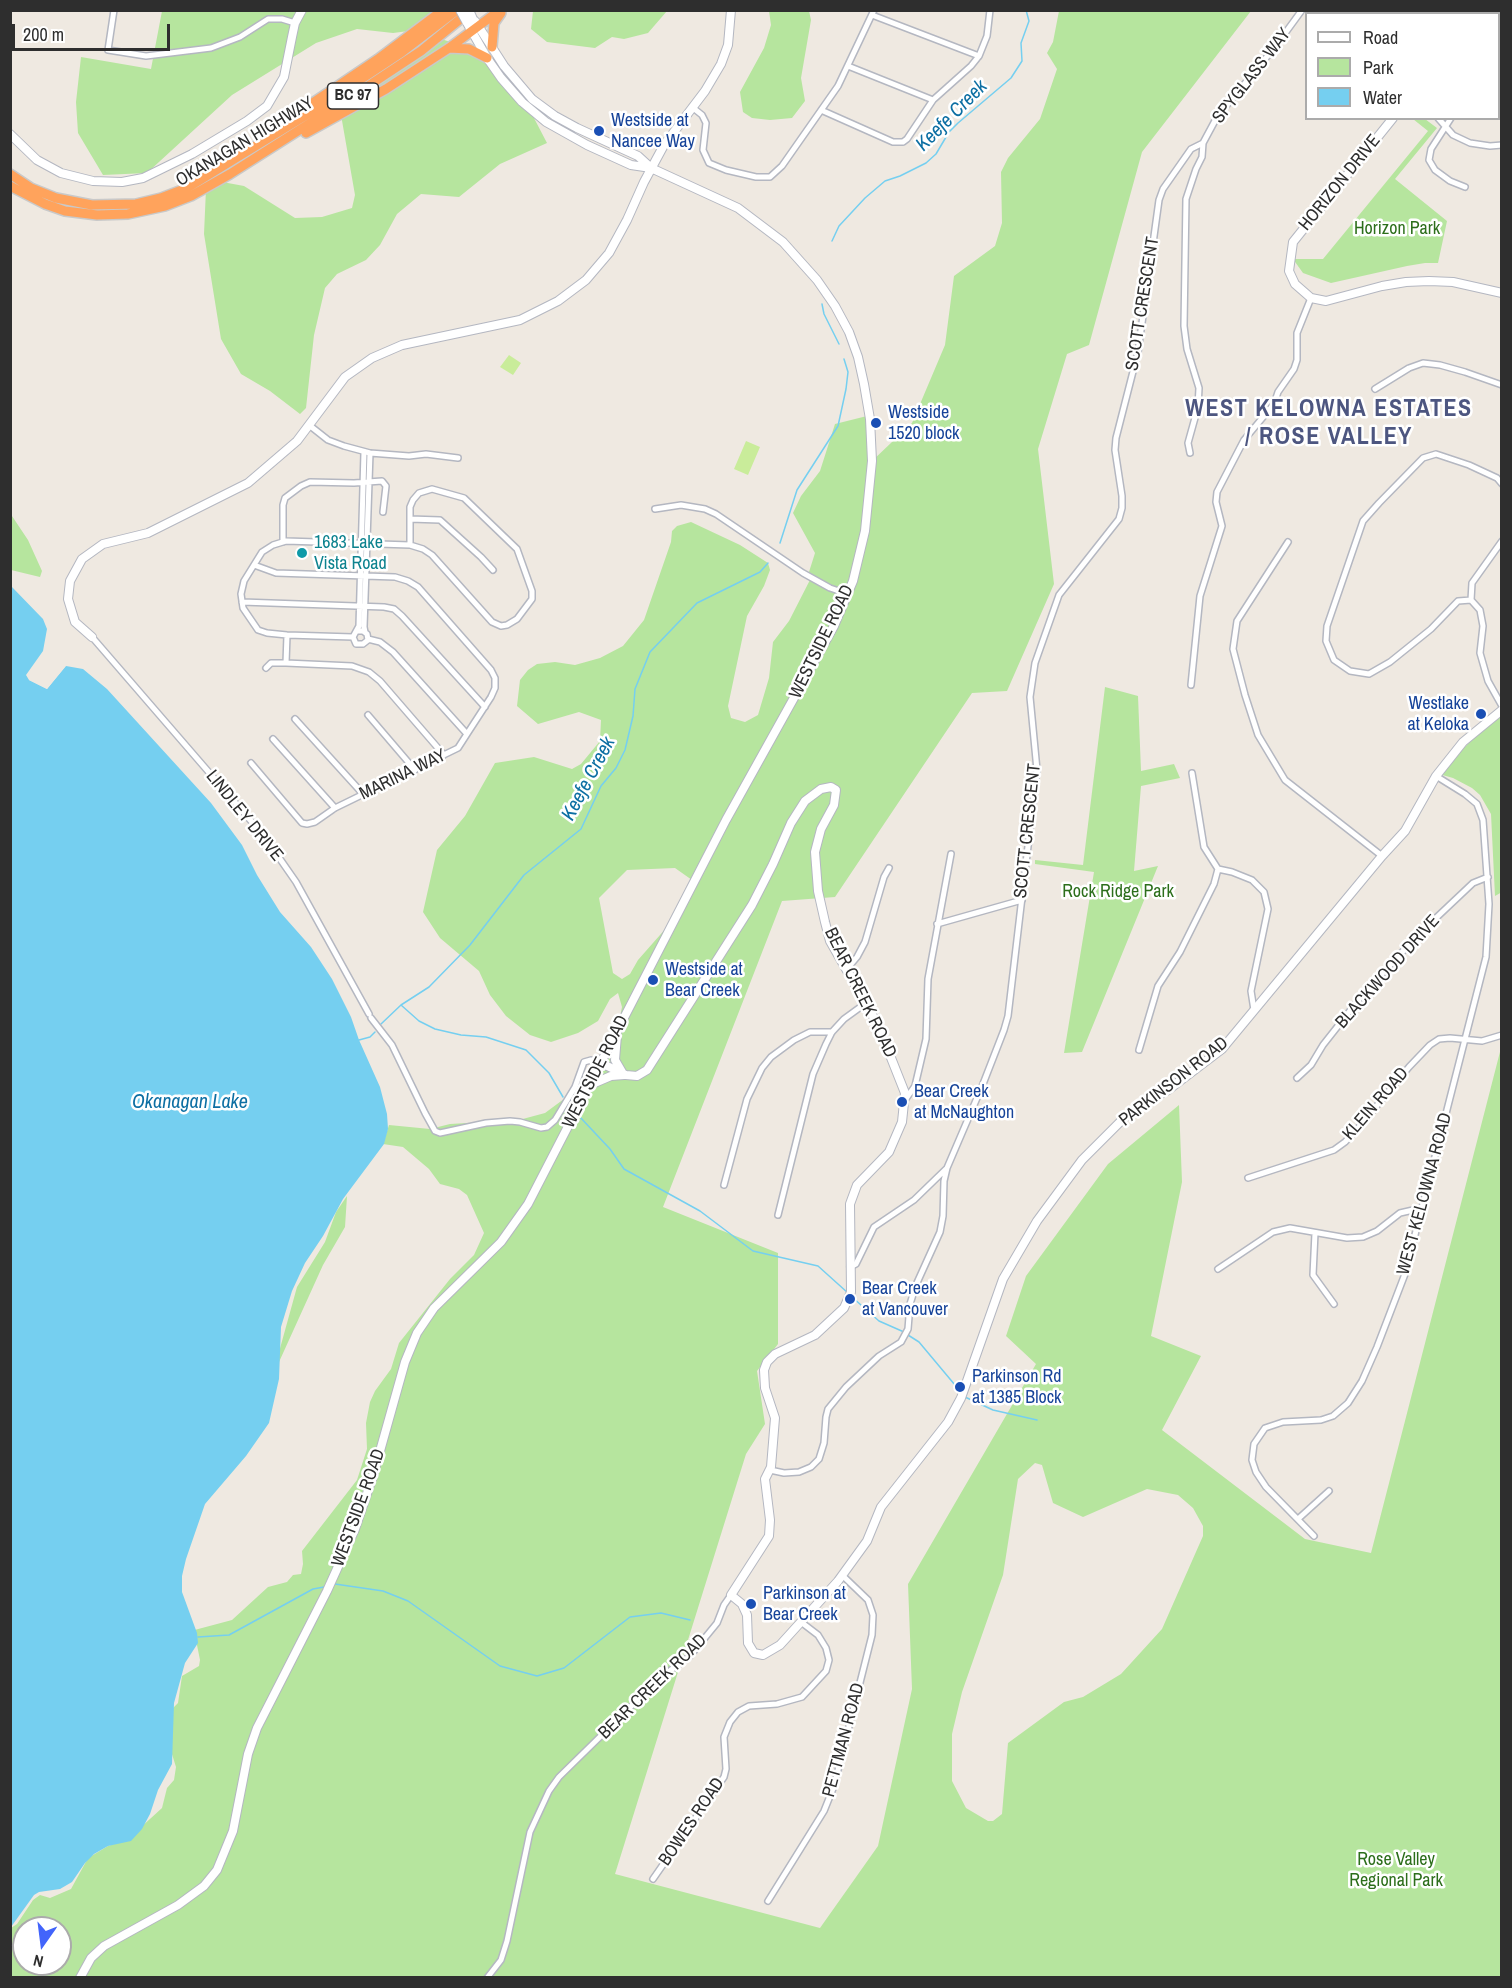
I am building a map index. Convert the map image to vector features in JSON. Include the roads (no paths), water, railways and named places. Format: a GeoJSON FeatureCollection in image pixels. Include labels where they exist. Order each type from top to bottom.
{"type":"FeatureCollection","features":[{"type":"Feature","properties":{"kind":"highway"},"geometry":{"type":"LineString","coordinates":[[224,165],[298,111],[378,59],[443,10]]}},
{"type":"Feature","properties":{"kind":"highway","name":"OKANAGAN HIGHWAY"},"geometry":{"type":"LineString","coordinates":[[10,174],[31,188],[56,198],[92,205],[136,204],[169,195],[187,188],[335,96],[402,52],[459,10]]}},
{"type":"Feature","properties":{"kind":"highway"},"geometry":{"type":"LineString","coordinates":[[230,174],[359,105],[449,48],[471,20],[501,10]]}},
{"type":"Feature","properties":{"kind":"highway"},"geometry":{"type":"LineString","coordinates":[[492,47],[494,23],[501,10]]}},
{"type":"Feature","properties":{"kind":"highway","name":"OKANAGAN HIGHWAY"},"geometry":{"type":"LineString","coordinates":[[10,186],[45,204],[65,211],[97,215],[128,214],[165,206],[191,196],[230,174],[471,20]]}},
{"type":"Feature","properties":{"kind":"highway"},"geometry":{"type":"LineString","coordinates":[[449,48],[469,49],[487,58]]}},
{"type":"Feature","properties":{"kind":"street"},"geometry":{"type":"LineString","coordinates":[[114,10],[108,50],[146,56],[211,48],[240,37],[268,19],[282,19],[295,23]]}},
{"type":"Feature","properties":{"kind":"street"},"geometry":{"type":"LineString","coordinates":[[10,134],[37,159],[61,173],[93,181],[122,182],[142,177],[192,154],[247,121],[267,106],[284,77],[295,23],[302,10]]}},
{"type":"Feature","properties":{"kind":"street","name":"WESTSIDE ROAD"},"geometry":{"type":"LineString","coordinates":[[459,10],[471,20],[525,92],[544,109],[577,128],[638,156],[651,168]]}},
{"type":"Feature","properties":{"kind":"street"},"geometry":{"type":"LineString","coordinates":[[92,637],[75,622],[68,599],[70,581],[82,559],[104,544],[148,533],[248,483],[297,441],[345,377],[361,364],[379,354],[402,345],[510,323],[547,308],[573,292],[586,280],[609,253],[651,168],[670,136],[721,64],[728,45],[731,10]]}},
{"type":"Feature","properties":{"kind":"street"},"geometry":{"type":"LineString","coordinates":[[821,110],[900,143],[907,139],[933,100],[979,56],[987,36],[990,10]]}},
{"type":"Feature","properties":{"kind":"street","name":"SPYGLASS WAY"},"geometry":{"type":"LineString","coordinates":[[1203,143],[1217,117],[1275,47],[1302,10]]}},
{"type":"Feature","properties":{"kind":"street"},"geometry":{"type":"LineString","coordinates":[[692,107],[705,119],[703,150],[712,166],[767,178],[773,176],[782,166],[838,86],[873,13],[979,56]]}},
{"type":"Feature","properties":{"kind":"street","name":"WESTSIDE ROAD"},"geometry":{"type":"LineString","coordinates":[[80,1977],[91,1958],[104,1946],[178,1905],[204,1886],[217,1870],[233,1831],[248,1754],[257,1728],[327,1592],[355,1529],[373,1476],[405,1362],[417,1333],[434,1308],[501,1242],[516,1224],[543,1178],[726,820],[834,626],[848,594],[866,531],[872,462],[870,419],[864,384],[849,332],[817,280],[796,255],[770,231],[738,208],[651,168],[622,161],[572,138],[546,122],[522,102],[487,58],[471,20]]}},
{"type":"Feature","properties":{"kind":"street"},"geometry":{"type":"LineString","coordinates":[[848,66],[933,100]]}},
{"type":"Feature","properties":{"kind":"street","name":"HORIZON DRIVE"},"geometry":{"type":"LineString","coordinates":[[1311,298],[1295,284],[1289,271],[1293,242],[1391,120]]}},
{"type":"Feature","properties":{"kind":"street"},"geometry":{"type":"LineString","coordinates":[[1440,120],[1453,135],[1470,143],[1502,145]]}},
{"type":"Feature","properties":{"kind":"street"},"geometry":{"type":"LineString","coordinates":[[1450,120],[1431,149],[1429,160],[1435,170],[1450,181],[1464,187]]}},
{"type":"Feature","properties":{"kind":"street"},"geometry":{"type":"LineString","coordinates":[[1190,453],[1188,443],[1198,407],[1199,388],[1186,350],[1184,326],[1186,200],[1202,157],[1203,143]]}},
{"type":"Feature","properties":{"kind":"street","name":"SCOTT CRESCENT"},"geometry":{"type":"LineString","coordinates":[[770,1470],[784,1473],[799,1472],[811,1467],[819,1460],[824,1443],[828,1409],[854,1379],[879,1356],[905,1337],[910,1304],[916,1285],[940,1232],[944,1216],[944,1181],[947,1168],[1004,1030],[1012,992],[1037,770],[1030,697],[1035,663],[1059,595],[1119,519],[1122,496],[1114,450],[1138,352],[1159,200],[1163,189],[1191,149],[1203,143]]}},
{"type":"Feature","properties":{"kind":"street"},"geometry":{"type":"LineString","coordinates":[[1191,685],[1200,596],[1222,526],[1216,502],[1217,492],[1244,440],[1274,404],[1278,392],[1294,369],[1297,360],[1297,333],[1311,298],[1326,301],[1382,286],[1429,281],[1453,282],[1502,292]]}},
{"type":"Feature","properties":{"kind":"street"},"geometry":{"type":"LineString","coordinates":[[1374,390],[1410,368],[1423,363],[1457,369],[1502,385]]}},
{"type":"Feature","properties":{"kind":"street"},"geometry":{"type":"LineString","coordinates":[[309,425],[328,440],[367,452],[409,456],[426,454],[458,458]]}},
{"type":"Feature","properties":{"kind":"street"},"geometry":{"type":"LineString","coordinates":[[367,452],[362,606],[368,639]]}},
{"type":"Feature","properties":{"kind":"street"},"geometry":{"type":"LineString","coordinates":[[1471,600],[1458,601],[1431,629],[1390,662],[1369,674],[1350,671],[1334,660],[1326,641],[1327,626],[1363,521],[1423,458],[1436,454],[1469,465],[1497,478],[1502,484]]}},
{"type":"Feature","properties":{"kind":"street"},"geometry":{"type":"LineString","coordinates":[[283,542],[282,505],[291,492],[310,482],[382,481],[386,486],[383,512]]}},
{"type":"Feature","properties":{"kind":"street"},"geometry":{"type":"LineString","coordinates":[[365,632],[287,635],[258,630],[243,608],[241,594],[244,581],[262,552],[283,542],[410,545],[432,555],[492,622],[501,626],[517,619],[532,598],[532,591],[517,549],[471,502],[432,489],[419,493],[412,500],[410,507],[410,545]]}},
{"type":"Feature","properties":{"kind":"street"},"geometry":{"type":"LineString","coordinates":[[655,509],[681,505],[705,509],[716,514],[803,573],[830,588],[848,594]]}},
{"type":"Feature","properties":{"kind":"street"},"geometry":{"type":"LineString","coordinates":[[410,519],[440,520],[481,556],[493,570]]}},
{"type":"Feature","properties":{"kind":"street"},"geometry":{"type":"LineString","coordinates":[[1502,541],[1472,583],[1471,600],[1480,610],[1482,618],[1480,653],[1488,681],[1502,708]]}},
{"type":"Feature","properties":{"kind":"street"},"geometry":{"type":"LineString","coordinates":[[1288,542],[1237,621],[1233,649],[1245,695],[1258,735],[1285,780],[1382,856]]}},
{"type":"Feature","properties":{"kind":"street","name":"MARINA WAY"},"geometry":{"type":"LineString","coordinates":[[251,763],[303,823],[315,822],[335,808],[458,748],[495,688],[492,670],[418,587],[408,581],[395,577],[276,573],[254,565]]}},
{"type":"Feature","properties":{"kind":"street"},"geometry":{"type":"LineString","coordinates":[[242,602],[394,609],[485,707]]}},
{"type":"Feature","properties":{"kind":"street"},"geometry":{"type":"LineString","coordinates":[[362,606],[355,642],[363,645],[368,639]]}},
{"type":"Feature","properties":{"kind":"street"},"geometry":{"type":"LineString","coordinates":[[286,663],[287,635]]}},
{"type":"Feature","properties":{"kind":"street","name":"LINDLEY DRIVE"},"geometry":{"type":"LineString","coordinates":[[92,637],[264,836],[296,882],[370,1016],[388,1038],[435,1131],[510,1121],[541,1128],[547,1127],[555,1120],[574,1087],[584,1062],[591,1060],[601,1063]]}},
{"type":"Feature","properties":{"kind":"street"},"geometry":{"type":"LineString","coordinates":[[368,639],[380,642],[393,652],[467,734]]}},
{"type":"Feature","properties":{"kind":"street"},"geometry":{"type":"LineString","coordinates":[[266,668],[271,663],[286,663],[352,666],[369,672],[380,681],[444,755]]}},
{"type":"Feature","properties":{"kind":"street","name":"PARKINSON ROAD"},"geometry":{"type":"LineString","coordinates":[[731,1595],[742,1604],[747,1615],[748,1643],[754,1653],[763,1655],[780,1645],[842,1575],[867,1541],[880,1507],[948,1422],[961,1398],[1003,1279],[1043,1212],[1082,1160],[1129,1113],[1168,1090],[1222,1049],[1405,831],[1436,776],[1463,742],[1502,708]]}},
{"type":"Feature","properties":{"kind":"street"},"geometry":{"type":"LineString","coordinates":[[368,716],[415,770]]}},
{"type":"Feature","properties":{"kind":"street"},"geometry":{"type":"LineString","coordinates":[[295,719],[363,794]]}},
{"type":"Feature","properties":{"kind":"street"},"geometry":{"type":"LineString","coordinates":[[273,739],[335,808]]}},
{"type":"Feature","properties":{"kind":"street"},"geometry":{"type":"LineString","coordinates":[[1192,773],[1204,847],[1218,869],[1252,880],[1264,892],[1268,909],[1251,991],[1254,1010]]}},
{"type":"Feature","properties":{"kind":"street","name":"WEST KELOWNA ROAD"},"geometry":{"type":"LineString","coordinates":[[1314,1536],[1266,1486],[1256,1472],[1252,1461],[1254,1444],[1265,1428],[1283,1422],[1321,1420],[1333,1416],[1348,1403],[1362,1381],[1395,1301],[1421,1212],[1486,957],[1490,904],[1483,820],[1477,804],[1436,776]]}},
{"type":"Feature","properties":{"kind":"street","name":"BEAR CREEK ROAD"},"geometry":{"type":"LineString","coordinates":[[488,1977],[501,1960],[530,1832],[549,1791],[565,1772],[660,1678],[690,1656],[717,1623],[724,1605],[769,1536],[770,1520],[765,1479],[770,1470],[773,1452],[775,1419],[763,1379],[767,1362],[775,1354],[816,1335],[844,1308],[851,1292],[850,1204],[857,1185],[889,1152],[902,1122],[905,1093],[878,1025],[830,941],[818,891],[815,852],[821,829],[834,805],[836,790],[831,787],[820,789],[805,801],[791,823],[752,905],[647,1070],[637,1076],[626,1075]]}},
{"type":"Feature","properties":{"kind":"street"},"geometry":{"type":"LineString","coordinates":[[904,1101],[915,1086],[926,1039],[927,979],[951,854]]}},
{"type":"Feature","properties":{"kind":"street"},"geometry":{"type":"LineString","coordinates":[[847,969],[865,942],[889,868]]}},
{"type":"Feature","properties":{"kind":"street"},"geometry":{"type":"LineString","coordinates":[[1139,1050],[1158,986],[1180,952],[1214,884],[1218,869]]}},
{"type":"Feature","properties":{"kind":"street","name":"BLACKWOOD DRIVE"},"geometry":{"type":"LineString","coordinates":[[1297,1078],[1311,1065],[1323,1045],[1364,993],[1392,963],[1473,883],[1488,877]]}},
{"type":"Feature","properties":{"kind":"street"},"geometry":{"type":"LineString","coordinates":[[937,924],[1022,900]]}},
{"type":"Feature","properties":{"kind":"street"},"geometry":{"type":"LineString","coordinates":[[778,1215],[813,1074],[832,1032],[844,1019],[866,1003]]}},
{"type":"Feature","properties":{"kind":"street"},"geometry":{"type":"LineString","coordinates":[[617,1030],[615,1060],[626,1075]]}},
{"type":"Feature","properties":{"kind":"street"},"geometry":{"type":"LineString","coordinates":[[724,1185],[747,1099],[762,1068],[771,1057],[794,1040],[810,1032],[832,1032]]}},
{"type":"Feature","properties":{"kind":"street","name":"KLEIN ROAD"},"geometry":{"type":"LineString","coordinates":[[1248,1178],[1334,1150],[1345,1142],[1430,1045],[1439,1039],[1482,1041],[1502,1035]]}},
{"type":"Feature","properties":{"kind":"street"},"geometry":{"type":"LineString","coordinates":[[601,1063],[626,1075]]}},
{"type":"Feature","properties":{"kind":"street"},"geometry":{"type":"LineString","coordinates":[[589,1085],[611,1076],[626,1075]]}},
{"type":"Feature","properties":{"kind":"street"},"geometry":{"type":"LineString","coordinates":[[850,1268],[856,1264],[874,1227],[914,1200],[947,1168]]}},
{"type":"Feature","properties":{"kind":"street"},"geometry":{"type":"LineString","coordinates":[[1218,1269],[1273,1232],[1290,1228],[1347,1238],[1363,1237],[1377,1231],[1400,1213],[1413,1209],[1421,1212]]}},
{"type":"Feature","properties":{"kind":"street"},"geometry":{"type":"LineString","coordinates":[[1315,1233],[1313,1275],[1334,1304]]}},
{"type":"Feature","properties":{"kind":"street"},"geometry":{"type":"LineString","coordinates":[[1298,1519],[1329,1491]]}},
{"type":"Feature","properties":{"kind":"street","name":"PETTMAN ROAD"},"geometry":{"type":"LineString","coordinates":[[768,1901],[824,1811],[834,1786],[872,1635],[873,1615],[868,1600],[842,1575]]}},
{"type":"Feature","properties":{"kind":"street","name":"BOWES ROAD"},"geometry":{"type":"LineString","coordinates":[[653,1880],[724,1777],[726,1769],[724,1737],[730,1722],[738,1712],[749,1706],[777,1704],[802,1697],[826,1671],[829,1660],[826,1648],[818,1635],[801,1622]]}},
{"type":"Feature","properties":{"kind":"water","name":"Okanagan Lake"},"geometry":{"type":"Polygon","coordinates":[[[11,586],[43,619],[47,629],[43,651],[26,675],[29,680],[47,689],[66,666],[83,669],[107,689],[211,803],[242,845],[280,912],[311,947],[332,979],[351,1017],[380,1087],[387,1114],[388,1129],[384,1144],[343,1199],[305,1263],[292,1291],[281,1327],[279,1379],[269,1423],[246,1456],[205,1504],[182,1576],[182,1592],[197,1633],[198,1643],[185,1663],[174,1703],[172,1764],[158,1790],[150,1814],[142,1829],[131,1841],[108,1846],[94,1854],[72,1882],[60,1889],[34,1895],[19,1916],[12,1916],[11,1927],[11,586]]]}},
{"type":"Feature","properties":{"kind":"waterway","name":"Keefe Creek"},"geometry":{"type":"LineString","coordinates":[[832,241],[839,226],[865,198],[885,181],[926,163],[936,154],[949,132],[1011,78],[1022,61],[1021,43],[1029,21],[1026,10]]}},
{"type":"Feature","properties":{"kind":"waterway","name":"Keefe Creek"},"geometry":{"type":"LineString","coordinates":[[822,304],[824,314],[839,344]]}},
{"type":"Feature","properties":{"kind":"waterway","name":"Keefe Creek"},"geometry":{"type":"LineString","coordinates":[[780,543],[797,490],[838,426],[848,372],[844,359]]}},
{"type":"Feature","properties":{"kind":"waterway","name":"Keefe Creek"},"geometry":{"type":"LineString","coordinates":[[381,1024],[401,1005],[429,987],[470,945],[524,875],[581,829],[601,786],[616,768],[625,750],[633,716],[635,689],[650,652],[697,603],[760,572],[768,563]]}},
{"type":"Feature","properties":{"kind":"waterway"},"geometry":{"type":"LineString","coordinates":[[401,1005],[419,1021],[435,1029],[461,1035],[486,1037],[526,1050],[549,1073],[563,1097]]}},
{"type":"Feature","properties":{"kind":"waterway","name":"Keefe Creek"},"geometry":{"type":"LineString","coordinates":[[359,1040],[370,1037],[375,1032]]}},
{"type":"Feature","properties":{"kind":"waterway"},"geometry":{"type":"LineString","coordinates":[[579,1116],[610,1149],[624,1169],[700,1211],[753,1251],[818,1266],[848,1293]]}},
{"type":"Feature","properties":{"kind":"waterway"},"geometry":{"type":"LineString","coordinates":[[852,1297],[879,1321],[904,1332]]}},
{"type":"Feature","properties":{"kind":"waterway"},"geometry":{"type":"LineString","coordinates":[[908,1335],[919,1342],[960,1391]]}},
{"type":"Feature","properties":{"kind":"waterway"},"geometry":{"type":"LineString","coordinates":[[965,1397],[993,1410],[1037,1420]]}},
{"type":"Feature","properties":{"kind":"waterway"},"geometry":{"type":"LineString","coordinates":[[335,1584],[383,1591],[408,1601],[500,1666],[537,1676],[564,1668],[630,1617],[661,1613],[690,1620]]}},
{"type":"Feature","properties":{"kind":"waterway"},"geometry":{"type":"LineString","coordinates":[[198,1637],[229,1635],[313,1589],[324,1587]]}},
{"type":"Feature","properties":{"kind":"place","name":"Westside at Nancee Way"},"geometry":{"type":"Point","coordinates":[599,131]}},
{"type":"Feature","properties":{"kind":"place","name":"Westside 1520 block"},"geometry":{"type":"Point","coordinates":[876,423]}},
{"type":"Feature","properties":{"kind":"place","name":"1683 Lake Vista Road"},"geometry":{"type":"Point","coordinates":[302,553]}},
{"type":"Feature","properties":{"kind":"place","name":"Westlake at Keloka"},"geometry":{"type":"Point","coordinates":[1481,714]}},
{"type":"Feature","properties":{"kind":"place","name":"Westside at Bear Creek"},"geometry":{"type":"Point","coordinates":[653,980]}},
{"type":"Feature","properties":{"kind":"place","name":"Bear Creek at McNaughton"},"geometry":{"type":"Point","coordinates":[902,1102]}},
{"type":"Feature","properties":{"kind":"place","name":"Bear Creek at Vancouver"},"geometry":{"type":"Point","coordinates":[850,1299]}},
{"type":"Feature","properties":{"kind":"place","name":"Parkinson Rd at 1385 Block"},"geometry":{"type":"Point","coordinates":[960,1387]}},
{"type":"Feature","properties":{"kind":"place","name":"Parkinson at Bear Creek"},"geometry":{"type":"Point","coordinates":[751,1604]}},
{"type":"Feature","properties":{"kind":"district","name":"WEST KELOWNA ESTATES / ROSE VALLEY"},"geometry":{"type":"Point","coordinates":[1329,424]}},
{"type":"Feature","properties":{"kind":"park label","name":"Horizon Park"},"geometry":{"type":"Point","coordinates":[1397,229]}},
{"type":"Feature","properties":{"kind":"park label","name":"Rock Ridge Park"},"geometry":{"type":"Point","coordinates":[1118,892]}},
{"type":"Feature","properties":{"kind":"park label","name":"Rose Valley Regional Park"},"geometry":{"type":"Point","coordinates":[1396,1870]}}]}
